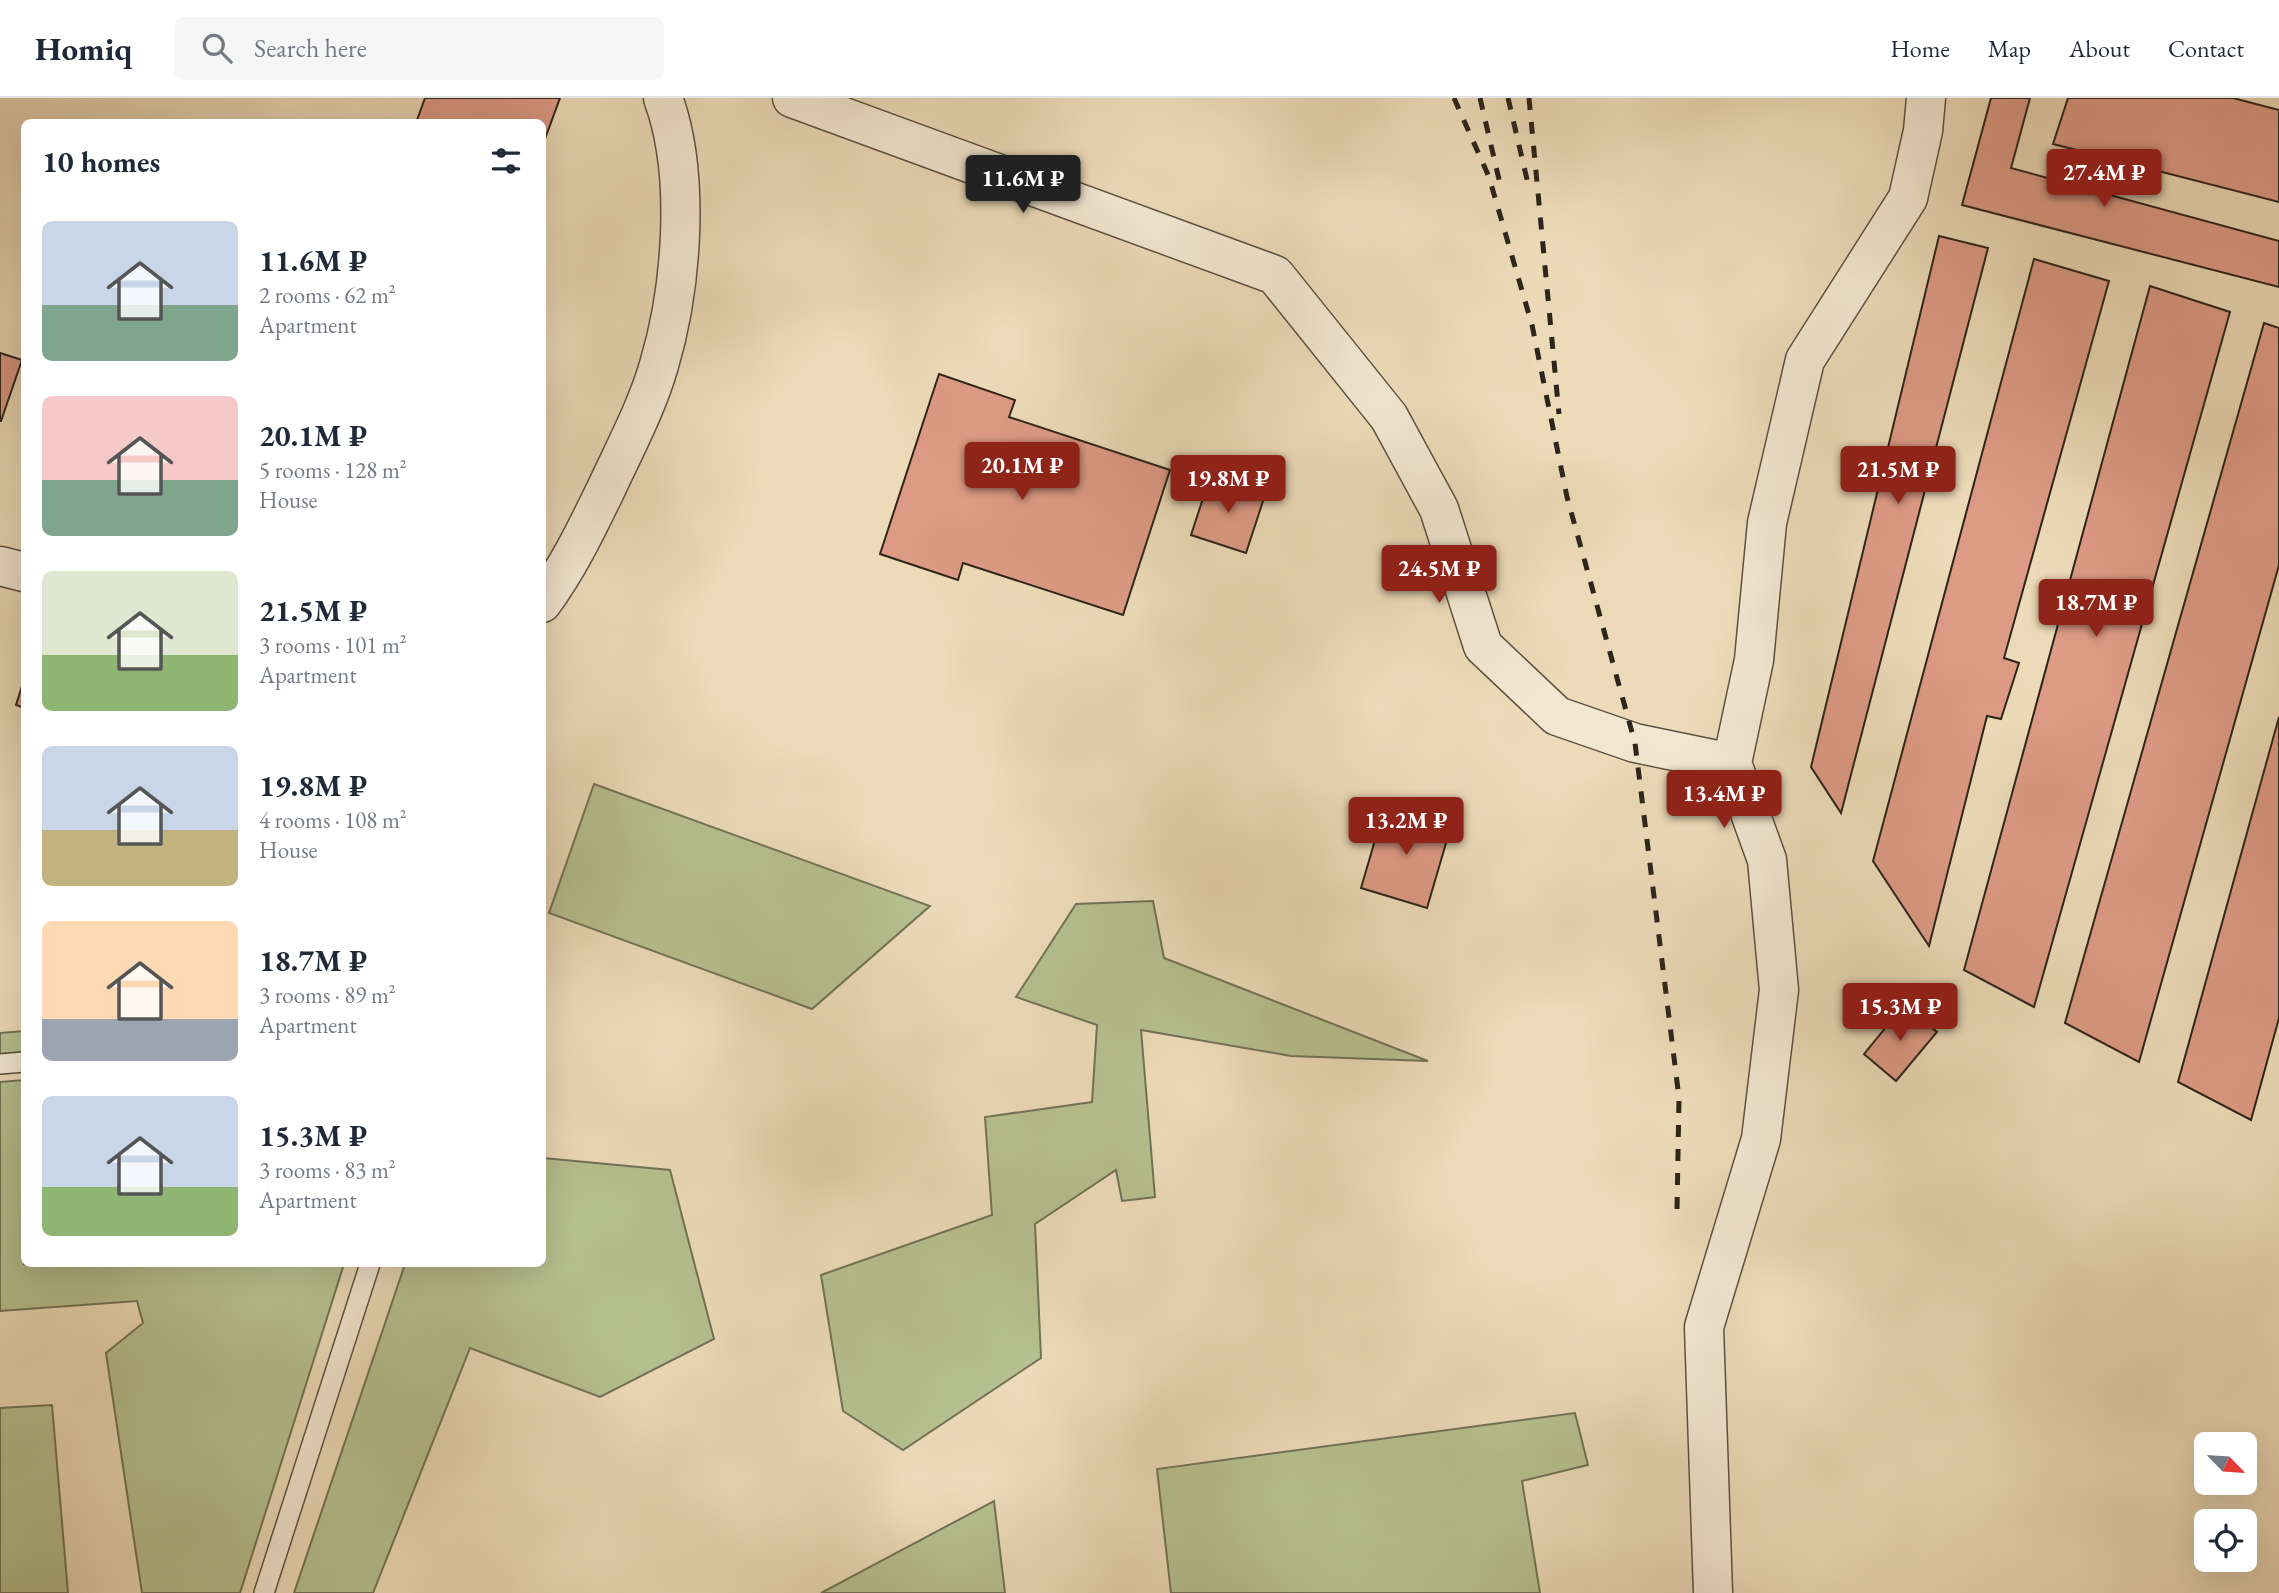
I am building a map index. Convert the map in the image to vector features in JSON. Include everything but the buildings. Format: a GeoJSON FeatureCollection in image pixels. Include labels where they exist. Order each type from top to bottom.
{"type":"FeatureCollection","features":[{"type":"Feature","properties":{"kind":"street"},"geometry":{"type":"LineString","coordinates":[[546,598],[570,566],[623,452],[659,365],[679,259],[680,180],[663,98]]}},
{"type":"Feature","properties":{"kind":"street"},"geometry":{"type":"LineString","coordinates":[[792,98],[1275,275],[1389,416],[1439,509],[1483,646],[1558,716],[1635,743],[1732,763]]}},
{"type":"Feature","properties":{"kind":"street"},"geometry":{"type":"LineString","coordinates":[[1713,1593],[1704,1327],[1761,1139],[1779,990],[1767,860],[1732,763],[1754,660],[1767,523],[1805,359],[1908,198],[1923,131],[1926,98]]}},
{"type":"Feature","properties":{"kind":"street"},"geometry":{"type":"LineString","coordinates":[[0,566],[21,571]]}},
{"type":"Feature","properties":{"kind":"lane"},"geometry":{"type":"LineString","coordinates":[[0,1064],[21,1062]]}},
{"type":"Feature","properties":{"kind":"lane"},"geometry":{"type":"LineString","coordinates":[[264,1593],[369,1267]]}},
{"type":"Feature","properties":{"kind":"green space"},"geometry":{"type":"Polygon","coordinates":[[[594,784],[930,906],[812,1009],[549,913],[594,784]]]}},
{"type":"Feature","properties":{"kind":"green space"},"geometry":{"type":"Polygon","coordinates":[[[1153,901],[1164,958],[1428,1061],[1291,1056],[1141,1030],[1155,1197],[1122,1201],[1116,1170],[1035,1224],[1041,1358],[903,1450],[843,1411],[821,1275],[992,1215],[985,1117],[1092,1102],[1097,1025],[1016,997],[1076,904],[1153,901]]]}},
{"type":"Feature","properties":{"kind":"green space"},"geometry":{"type":"Polygon","coordinates":[[[21,1031],[21,1052],[0,1054],[0,1033],[21,1031]]]}},
{"type":"Feature","properties":{"kind":"green space"},"geometry":{"type":"Polygon","coordinates":[[[21,1080],[21,1267],[343,1267],[240,1593],[142,1593],[106,1353],[143,1323],[137,1301],[0,1311],[0,1082],[21,1080]]]}},
{"type":"Feature","properties":{"kind":"green space"},"geometry":{"type":"Polygon","coordinates":[[[546,1158],[670,1170],[714,1339],[600,1397],[470,1348],[373,1593],[294,1593],[404,1267],[546,1267],[546,1158]]]}},
{"type":"Feature","properties":{"kind":"green space"},"geometry":{"type":"Polygon","coordinates":[[[52,1405],[68,1593],[0,1593],[0,1408],[52,1405]]]}},
{"type":"Feature","properties":{"kind":"green space"},"geometry":{"type":"Polygon","coordinates":[[[1575,1413],[1588,1465],[1522,1481],[1540,1593],[1171,1593],[1157,1469],[1575,1413]]]}},
{"type":"Feature","properties":{"kind":"green space"},"geometry":{"type":"Polygon","coordinates":[[[994,1501],[1005,1593],[821,1593],[994,1501]]]}},
{"type":"Feature","properties":{"kind":"railway"},"geometry":{"type":"LineString","coordinates":[[1454,98],[1489,177],[1532,325],[1567,497],[1635,743],[1679,1098],[1677,1210]]}},
{"type":"Feature","properties":{"kind":"railway"},"geometry":{"type":"LineString","coordinates":[[1480,98],[1501,188]]}},
{"type":"Feature","properties":{"kind":"railway"},"geometry":{"type":"LineString","coordinates":[[1508,98],[1529,188]]}},
{"type":"Feature","properties":{"kind":"railway"},"geometry":{"type":"LineString","coordinates":[[1529,98],[1559,414]]}}]}
